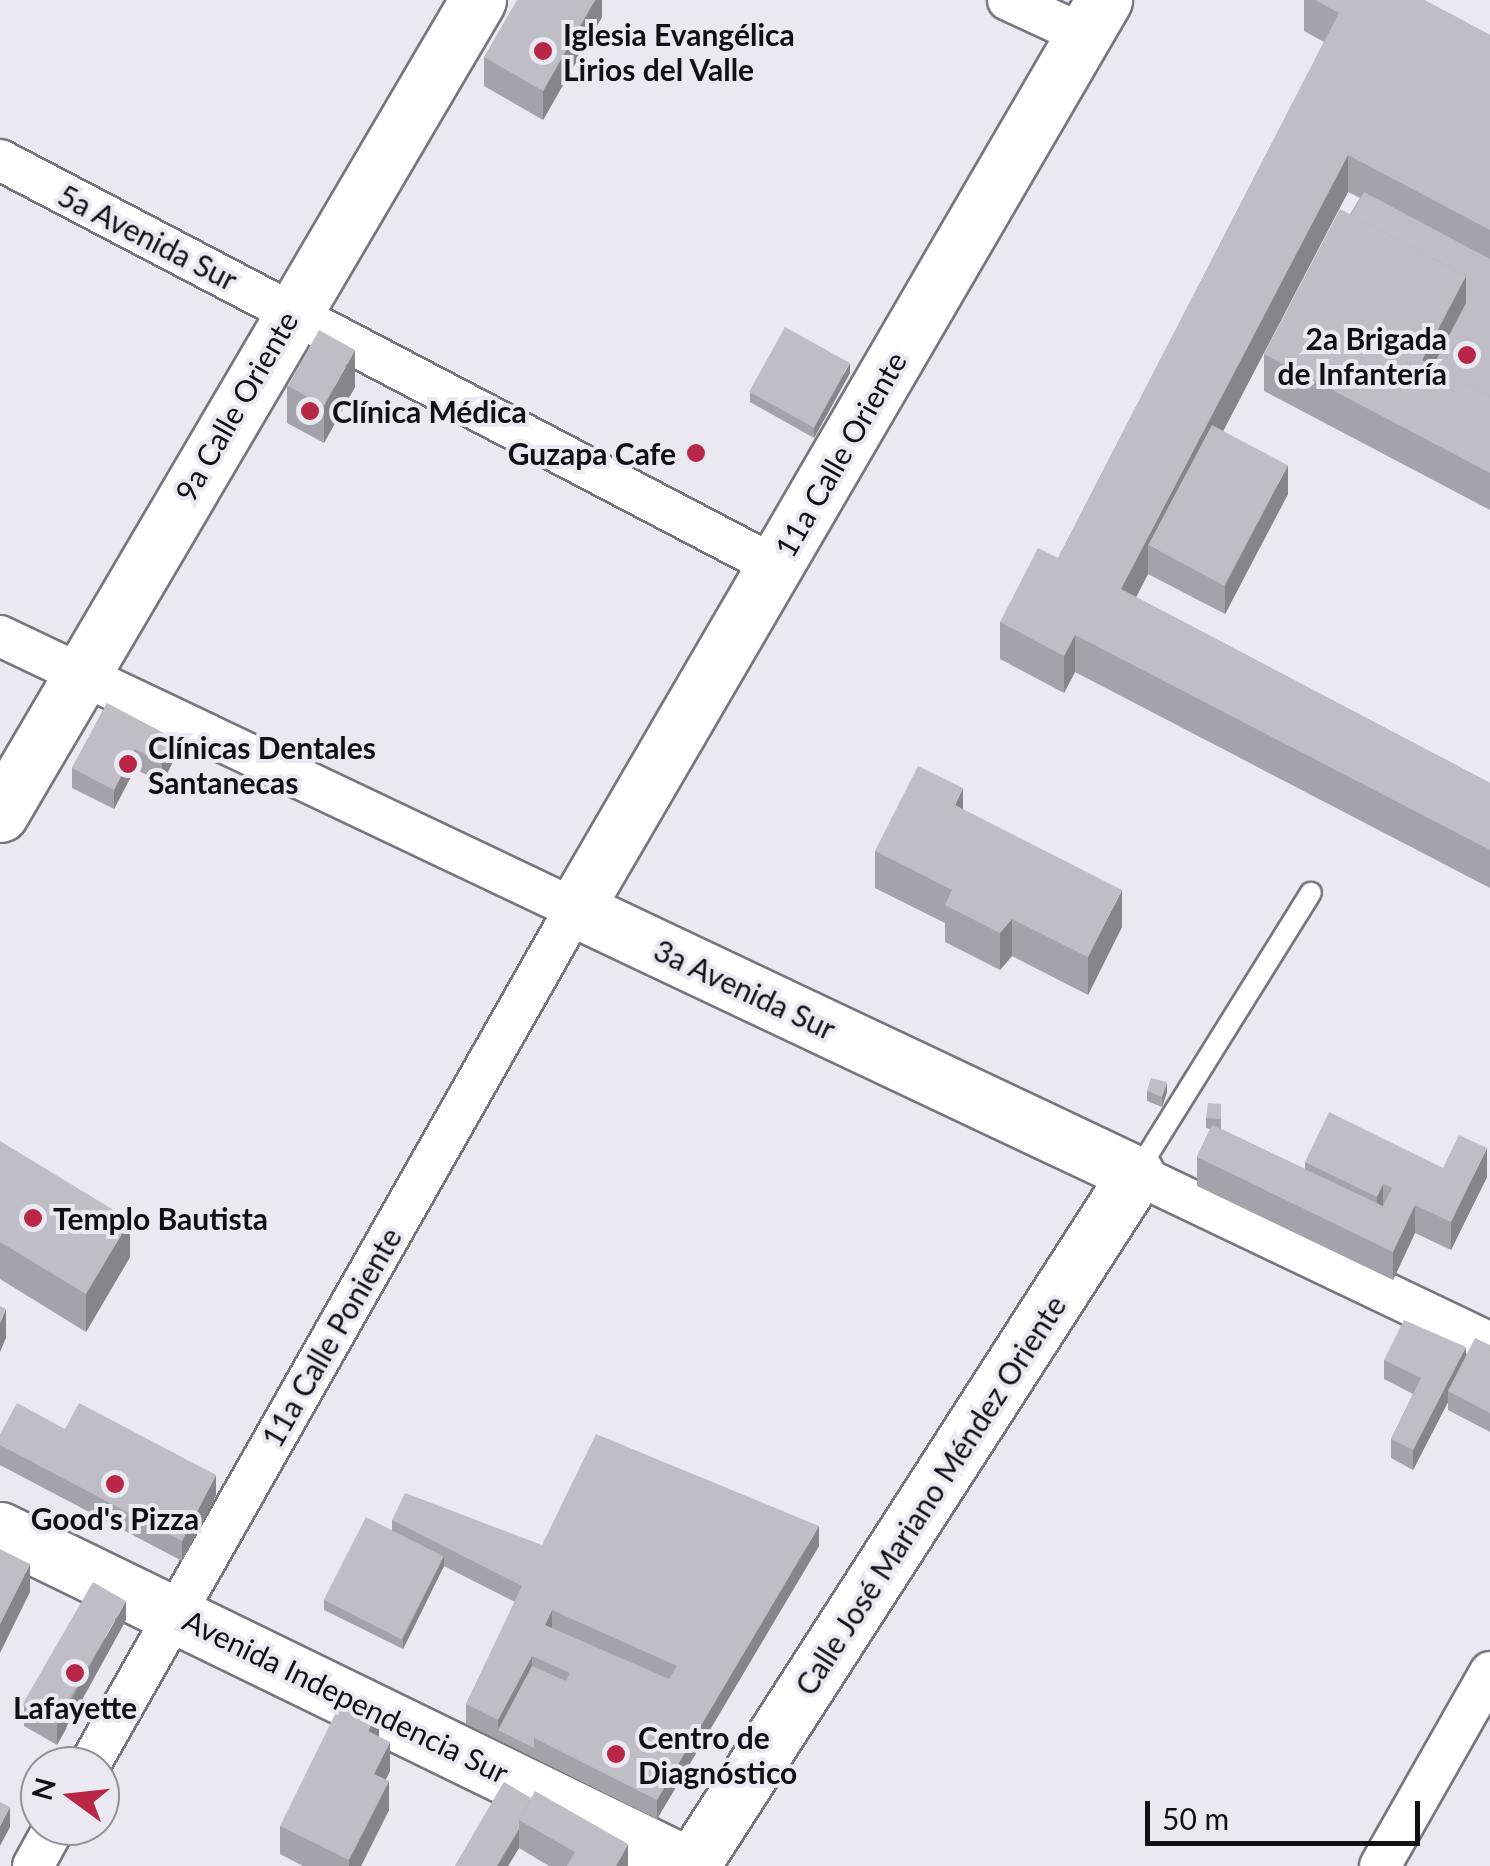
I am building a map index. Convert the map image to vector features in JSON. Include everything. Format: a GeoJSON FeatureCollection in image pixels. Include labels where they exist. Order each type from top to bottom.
{"type":"FeatureCollection","features":[{"type":"Feature","properties":{"kind":"main road","name":"9a Calle Oriente"},"geometry":{"type":"LineString","coordinates":[[0,814],[478,0]]}},
{"type":"Feature","properties":{"kind":"main road","name":"11a Calle Oriente"},"geometry":{"type":"LineString","coordinates":[[575,909],[1094,18]]}},
{"type":"Feature","properties":{"kind":"main road","name":"3a Avenida Sur"},"geometry":{"type":"LineString","coordinates":[[575,909],[1136,1174]]}},
{"type":"Feature","properties":{"kind":"main road","name":"Calle José Mariano Méndez Oriente"},"geometry":{"type":"LineString","coordinates":[[691,1866],[1136,1174]]}},
{"type":"Feature","properties":{"kind":"main road","name":"Avenida Independencia Sur"},"geometry":{"type":"LineString","coordinates":[[0,1530],[691,1866]]}},
{"type":"Feature","properties":{"kind":"street"},"geometry":{"type":"LineString","coordinates":[[1008,0],[1094,18]]}},
{"type":"Feature","properties":{"kind":"street","name":"5a Avenida Sur"},"geometry":{"type":"LineString","coordinates":[[0,160],[775,566]]}},
{"type":"Feature","properties":{"kind":"street","name":"3a Avenida Sur"},"geometry":{"type":"LineString","coordinates":[[0,636],[575,909]]}},
{"type":"Feature","properties":{"kind":"street","name":"11a Calle Poniente"},"geometry":{"type":"LineString","coordinates":[[99,1746],[575,909]]}},
{"type":"Feature","properties":{"kind":"street","name":"3a Avenida Sur"},"geometry":{"type":"LineString","coordinates":[[1136,1174],[1490,1343]]}},
{"type":"Feature","properties":{"kind":"street"},"geometry":{"type":"LineString","coordinates":[[1380,1866],[1490,1672]]}},
{"type":"Feature","properties":{"kind":"lane"},"geometry":{"type":"LineString","coordinates":[[1136,1174],[1311,893]]}},
{"type":"Feature","properties":{"kind":"building","name":"Iglesia Evangélica Lirios del Valle"},"geometry":{"type":"Polygon","coordinates":[[[517,0],[595,0],[543,91],[484,57],[517,0]]]}},
{"type":"Feature","properties":{"kind":"building"},"geometry":{"type":"Polygon","coordinates":[[[1315,0],[1424,0],[1490,35],[1490,230],[1348,155],[1121,589],[1490,783],[1490,850],[1075,635],[1064,656],[1000,622],[1038,548],[1058,558],[1339,13],[1315,0]]]}},
{"type":"Feature","properties":{"kind":"building"},"geometry":{"type":"Polygon","coordinates":[[[1364,192],[1490,259],[1490,396],[1433,366],[1466,303],[1466,276],[1351,215],[1364,192]]]}},
{"type":"Feature","properties":{"kind":"building"},"geometry":{"type":"Polygon","coordinates":[[[1340,209],[1466,276],[1422,360],[1490,396],[1490,473],[1264,354],[1340,209]]]}},
{"type":"Feature","properties":{"kind":"building"},"geometry":{"type":"Polygon","coordinates":[[[785,327],[850,363],[814,428],[749,392],[785,327]]]}},
{"type":"Feature","properties":{"kind":"building"},"geometry":{"type":"Polygon","coordinates":[[[319,330],[355,350],[324,406],[288,386],[319,330]]]}},
{"type":"Feature","properties":{"kind":"building"},"geometry":{"type":"Polygon","coordinates":[[[1212,425],[1288,465],[1224,585],[1148,545],[1212,425]]]}},
{"type":"Feature","properties":{"kind":"building"},"geometry":{"type":"Polygon","coordinates":[[[107,703],[175,739],[162,763],[135,749],[114,790],[72,768],[107,703]]]}},
{"type":"Feature","properties":{"kind":"building"},"geometry":{"type":"Polygon","coordinates":[[[918,766],[963,788],[955,805],[1122,890],[1088,957],[1012,919],[1000,933],[945,905],[952,890],[875,851],[918,766]]]}},
{"type":"Feature","properties":{"kind":"building"},"geometry":{"type":"Polygon","coordinates":[[[1151,1078],[1167,1082],[1162,1097],[1147,1091],[1151,1078]]]}},
{"type":"Feature","properties":{"kind":"building"},"geometry":{"type":"Polygon","coordinates":[[[1208,1103],[1221,1104],[1221,1119],[1206,1118],[1208,1103]]]}},
{"type":"Feature","properties":{"kind":"building"},"geometry":{"type":"Polygon","coordinates":[[[1329,1112],[1443,1168],[1459,1135],[1487,1148],[1451,1222],[1415,1205],[1393,1252],[1197,1157],[1212,1125],[1383,1206],[1392,1188],[1383,1184],[1377,1197],[1305,1162],[1329,1112]]]}},
{"type":"Feature","properties":{"kind":"building"},"geometry":{"type":"Polygon","coordinates":[[[0,1141],[130,1220],[86,1294],[0,1242],[0,1141]]]}},
{"type":"Feature","properties":{"kind":"building"},"geometry":{"type":"Polygon","coordinates":[[[1404,1320],[1466,1347],[1413,1450],[1391,1439],[1421,1378],[1384,1360],[1404,1320]]]}},
{"type":"Feature","properties":{"kind":"building"},"geometry":{"type":"Polygon","coordinates":[[[1475,1338],[1490,1345],[1490,1413],[1448,1391],[1475,1338]]]}},
{"type":"Feature","properties":{"kind":"building"},"geometry":{"type":"Polygon","coordinates":[[[17,1403],[65,1429],[79,1403],[216,1475],[182,1541],[0,1445],[0,1434],[17,1403]]]}},
{"type":"Feature","properties":{"kind":"building"},"geometry":{"type":"Polygon","coordinates":[[[596,1434],[819,1526],[657,1800],[534,1738],[570,1673],[532,1656],[498,1720],[466,1704],[522,1586],[392,1520],[405,1493],[542,1545],[596,1434]],[[552,1610],[545,1625],[669,1679],[677,1666],[552,1610]]]}},
{"type":"Feature","properties":{"kind":"building"},"geometry":{"type":"Polygon","coordinates":[[[366,1517],[444,1556],[401,1639],[324,1600],[366,1517]]]}},
{"type":"Feature","properties":{"kind":"building"},"geometry":{"type":"Polygon","coordinates":[[[0,1549],[30,1564],[0,1624],[0,1549]]]}},
{"type":"Feature","properties":{"kind":"building","name":"Lafayette"},"geometry":{"type":"Polygon","coordinates":[[[93,1582],[126,1601],[55,1724],[22,1705],[93,1582]]]}},
{"type":"Feature","properties":{"kind":"building"},"geometry":{"type":"Polygon","coordinates":[[[532,1666],[566,1681],[534,1738],[534,1748],[498,1730],[532,1666]]]}},
{"type":"Feature","properties":{"kind":"building"},"geometry":{"type":"Polygon","coordinates":[[[346,1692],[379,1709],[368,1731],[390,1742],[374,1774],[389,1781],[349,1860],[280,1826],[346,1692]]]}},
{"type":"Feature","properties":{"kind":"building"},"geometry":{"type":"Polygon","coordinates":[[[504,1782],[531,1798],[519,1820],[519,1829],[497,1866],[455,1866],[504,1782]]]}},
{"type":"Feature","properties":{"kind":"building"},"geometry":{"type":"Polygon","coordinates":[[[535,1791],[628,1844],[616,1866],[567,1866],[575,1852],[519,1820],[535,1791]]]}},
{"type":"Feature","properties":{"kind":"building"},"geometry":{"type":"Polygon","coordinates":[[[0,1802],[10,1807],[0,1826],[0,1802]]]}},
{"type":"Feature","properties":{"kind":"place","name":"Iglesia Evangélica Lirios del Valle"},"geometry":{"type":"Point","coordinates":[543,51]}},
{"type":"Feature","properties":{"kind":"place","name":"2a Brigada de Infantería"},"geometry":{"type":"Point","coordinates":[1467,355]}},
{"type":"Feature","properties":{"kind":"place","name":"Clínica Médica"},"geometry":{"type":"Point","coordinates":[310,411]}},
{"type":"Feature","properties":{"kind":"place","name":"Guzapa Cafe"},"geometry":{"type":"Point","coordinates":[696,453]}},
{"type":"Feature","properties":{"kind":"place","name":"Clínicas Dentales Santanecas"},"geometry":{"type":"Point","coordinates":[128,764]}},
{"type":"Feature","properties":{"kind":"place","name":"Templo Bautista"},"geometry":{"type":"Point","coordinates":[33,1218]}},
{"type":"Feature","properties":{"kind":"place","name":"Good's Pizza"},"geometry":{"type":"Point","coordinates":[115,1484]}},
{"type":"Feature","properties":{"kind":"place","name":"Lafayette"},"geometry":{"type":"Point","coordinates":[75,1673]}},
{"type":"Feature","properties":{"kind":"place","name":"Centro de Diagnóstico"},"geometry":{"type":"Point","coordinates":[616,1754]}}]}
